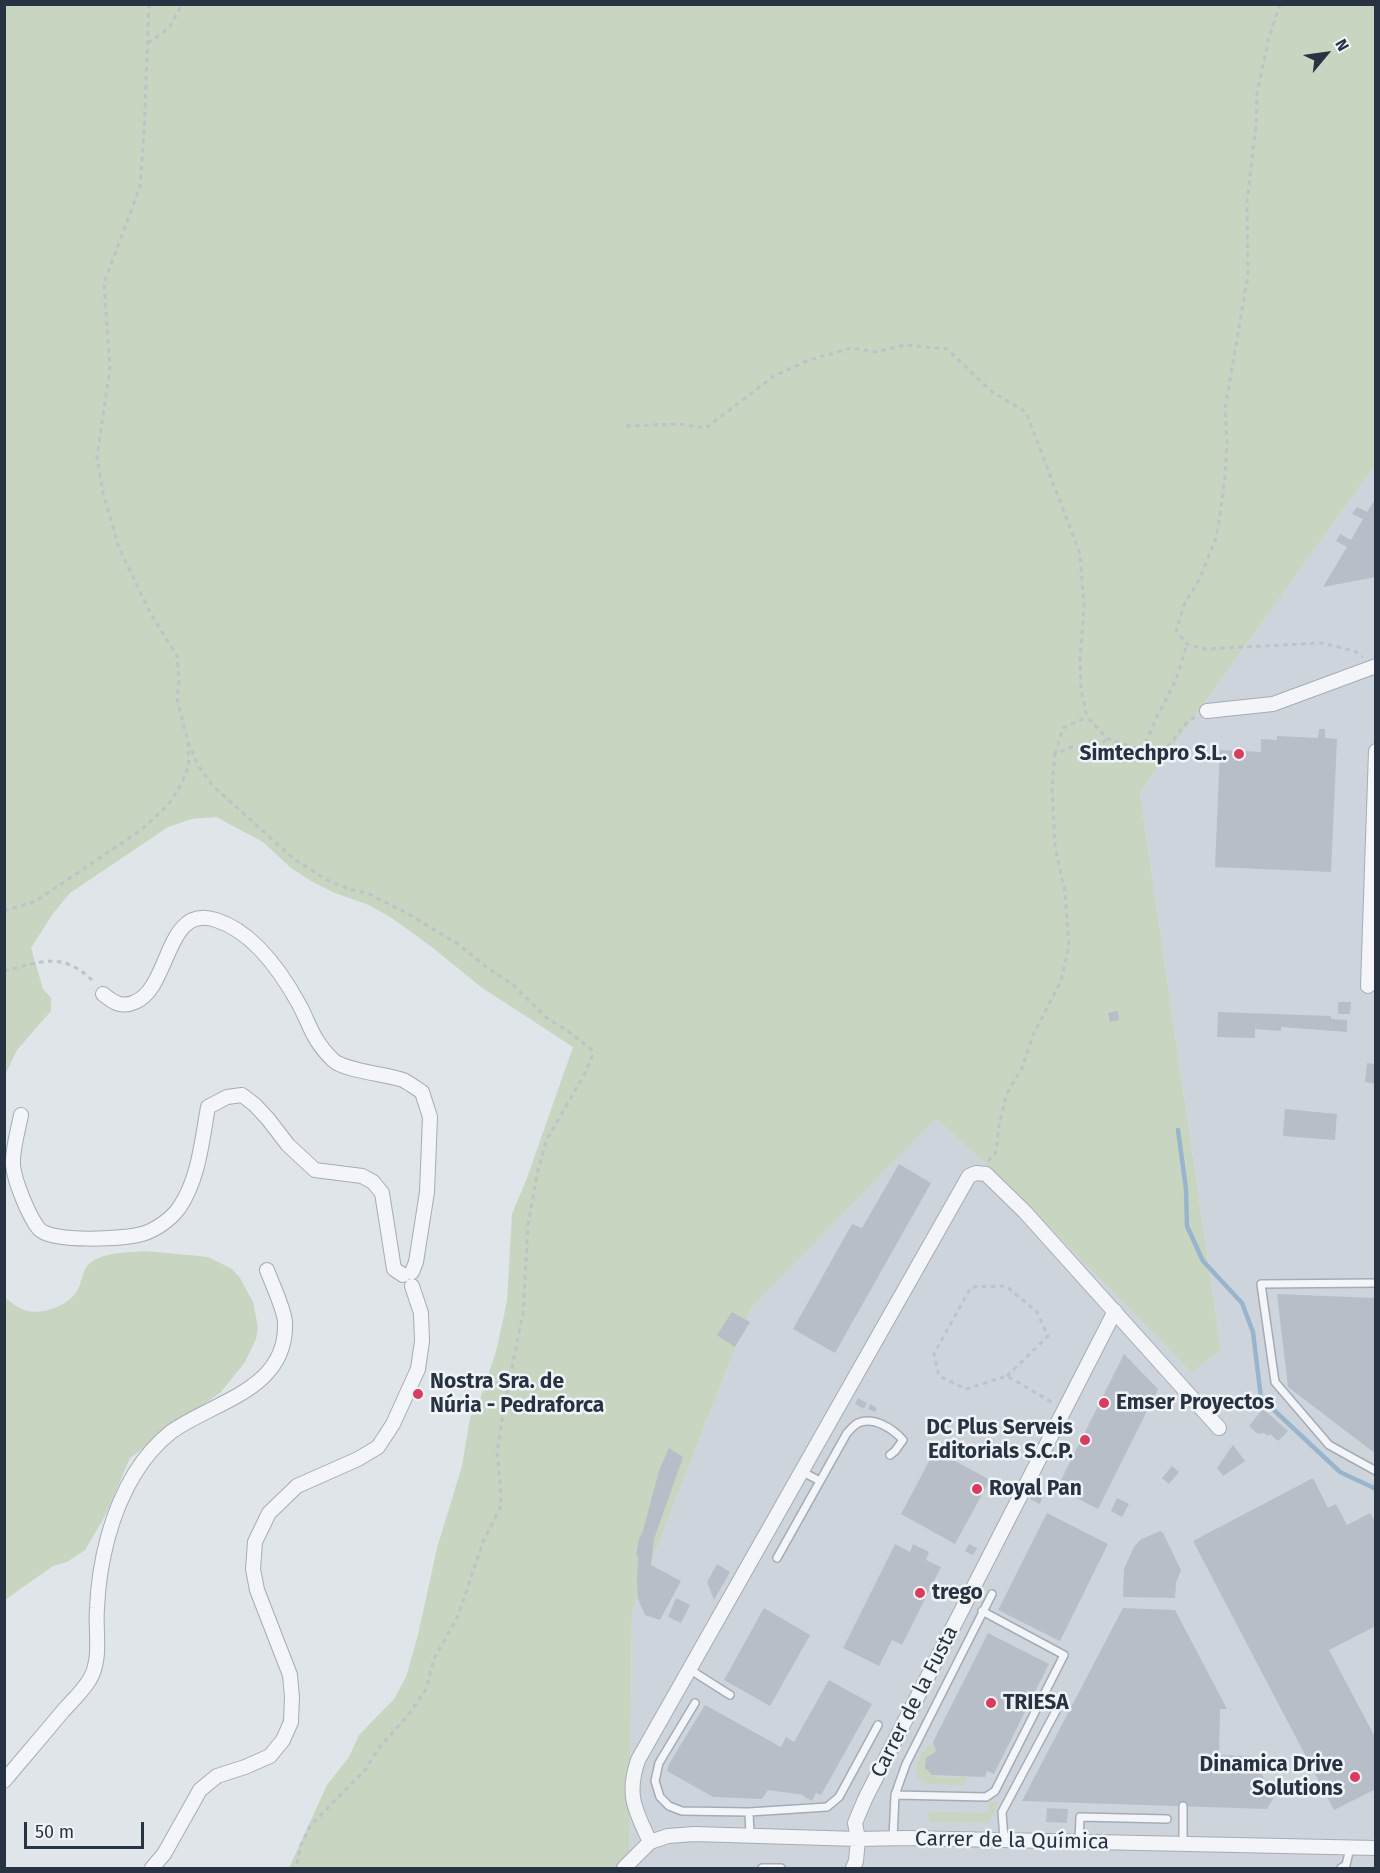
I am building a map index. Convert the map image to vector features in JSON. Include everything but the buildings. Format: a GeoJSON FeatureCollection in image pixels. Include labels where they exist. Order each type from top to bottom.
{"type":"FeatureCollection","features":[{"type":"Feature","properties":{"kind":"street"},"geometry":{"type":"LineString","coordinates":[[1207,711],[1273,704],[1372,663]]}},
{"type":"Feature","properties":{"kind":"street"},"geometry":{"type":"LineString","coordinates":[[1368,986],[1376,751]]}},
{"type":"Feature","properties":{"kind":"street"},"geometry":{"type":"LineString","coordinates":[[104,993],[114,1002],[127,1006],[142,999],[155,985],[175,936],[189,922],[207,917],[223,922],[255,944],[282,975],[301,1008],[313,1037],[335,1062],[403,1080],[422,1092],[430,1117],[427,1192],[416,1262],[409,1278]]}},
{"type":"Feature","properties":{"kind":"street"},"geometry":{"type":"LineString","coordinates":[[21,1115],[13,1165],[23,1201],[40,1230],[50,1235],[68,1238],[127,1237],[144,1233],[162,1224],[178,1210],[186,1196],[197,1164],[208,1107],[227,1097],[242,1095],[255,1105],[288,1145],[315,1170],[362,1176],[373,1182],[382,1193],[394,1269],[409,1278],[421,1313],[422,1341],[418,1369],[393,1424],[378,1447],[358,1459],[297,1486],[269,1513],[255,1542],[253,1569],[257,1590],[290,1675],[291,1722],[283,1740],[270,1756],[217,1776],[200,1790],[164,1854],[152,1869]]}},
{"type":"Feature","properties":{"kind":"street"},"geometry":{"type":"LineString","coordinates":[[624,1869],[650,1842],[631,1799],[633,1774],[638,1760],[969,1176],[976,1173],[986,1174],[1025,1212],[1219,1428]]}},
{"type":"Feature","properties":{"kind":"street"},"geometry":{"type":"LineString","coordinates":[[4,1780],[90,1679],[97,1654],[97,1608],[101,1562],[118,1506],[135,1474],[153,1447],[173,1431],[239,1395],[268,1374],[276,1362],[282,1345],[285,1321],[267,1270]]}},
{"type":"Feature","properties":{"kind":"street","name":"Carrer de la Fusta"},"geometry":{"type":"LineString","coordinates":[[853,1869],[858,1839],[855,1823],[865,1799],[1114,1311]]}},
{"type":"Feature","properties":{"kind":"street","name":"Carrer de la Química"},"geometry":{"type":"LineString","coordinates":[[650,1842],[668,1836],[694,1834],[1376,1848]]}},
{"type":"Feature","properties":{"kind":"lane"},"geometry":{"type":"LineString","coordinates":[[1376,1283],[1261,1284],[1275,1382],[1329,1446],[1376,1472]]}},
{"type":"Feature","properties":{"kind":"lane"},"geometry":{"type":"LineString","coordinates":[[777,1558],[847,1433],[859,1423],[874,1422],[894,1430],[903,1440],[890,1455]]}},
{"type":"Feature","properties":{"kind":"lane"},"geometry":{"type":"LineString","coordinates":[[801,1471],[820,1481]]}},
{"type":"Feature","properties":{"kind":"lane"},"geometry":{"type":"LineString","coordinates":[[893,1838],[895,1795],[906,1764],[992,1594]]}},
{"type":"Feature","properties":{"kind":"lane"},"geometry":{"type":"LineString","coordinates":[[895,1795],[986,1797],[995,1791],[1064,1655],[982,1611]]}},
{"type":"Feature","properties":{"kind":"lane"},"geometry":{"type":"LineString","coordinates":[[689,1669],[730,1695]]}},
{"type":"Feature","properties":{"kind":"lane"},"geometry":{"type":"LineString","coordinates":[[695,1703],[659,1763],[655,1781],[660,1797],[669,1806],[682,1812],[749,1812],[827,1807],[839,1797],[878,1725]]}},
{"type":"Feature","properties":{"kind":"lane"},"geometry":{"type":"LineString","coordinates":[[1004,1842],[1002,1812],[1057,1709]]}},
{"type":"Feature","properties":{"kind":"lane"},"geometry":{"type":"LineString","coordinates":[[1183,1806],[1183,1845]]}},
{"type":"Feature","properties":{"kind":"lane"},"geometry":{"type":"LineString","coordinates":[[749,1812],[750,1836]]}},
{"type":"Feature","properties":{"kind":"lane"},"geometry":{"type":"LineString","coordinates":[[1079,1843],[1080,1817],[1167,1819]]}},
{"type":"Feature","properties":{"kind":"lane"},"geometry":{"type":"LineString","coordinates":[[1341,1869],[1346,1865],[1350,1848]]}},
{"type":"Feature","properties":{"kind":"lane"},"geometry":{"type":"LineString","coordinates":[[762,1869],[781,1869]]}},
{"type":"Feature","properties":{"kind":"path"},"geometry":{"type":"LineString","coordinates":[[149,4],[140,187],[104,284],[111,368],[97,457],[103,493],[119,548],[151,614],[177,656],[179,680],[177,699],[188,742],[199,767],[212,784],[294,859],[329,881],[369,894],[405,912],[458,944],[513,985],[547,1018],[592,1050],[592,1057],[583,1077],[547,1139],[538,1170],[528,1225],[523,1313],[497,1453],[501,1480],[501,1506],[483,1542],[458,1616],[434,1659],[426,1689],[410,1713],[379,1748],[365,1770],[310,1826],[300,1845],[296,1869]]}},
{"type":"Feature","properties":{"kind":"path"},"geometry":{"type":"LineString","coordinates":[[148,43],[169,28],[182,4]]}},
{"type":"Feature","properties":{"kind":"path"},"geometry":{"type":"LineString","coordinates":[[1280,4],[1268,40],[1257,94],[1256,125],[1247,203],[1248,275],[1226,409],[1226,477],[1220,516],[1216,538],[1200,578],[1184,605],[1176,631],[1186,644],[1205,649],[1322,642],[1354,651],[1372,663]]}},
{"type":"Feature","properties":{"kind":"path"},"geometry":{"type":"LineString","coordinates":[[626,426],[679,424],[706,428],[774,376],[809,360],[852,348],[876,352],[904,345],[947,349],[992,392],[1026,412],[1080,554],[1084,607],[1080,658],[1087,717],[1108,739],[1151,753],[1167,748],[1190,720],[1207,711]]}},
{"type":"Feature","properties":{"kind":"path"},"geometry":{"type":"LineString","coordinates":[[1142,750],[1176,680],[1186,644]]}},
{"type":"Feature","properties":{"kind":"path"},"geometry":{"type":"LineString","coordinates":[[976,1173],[996,1152],[999,1125],[1007,1094],[1022,1068],[1033,1035],[1053,1001],[1061,981],[1066,960],[1068,932],[1065,892],[1055,847],[1052,788],[1055,754],[1063,728],[1087,717]]}},
{"type":"Feature","properties":{"kind":"path"},"geometry":{"type":"LineString","coordinates":[[1055,754],[1072,747],[1091,749],[1108,739]]}},
{"type":"Feature","properties":{"kind":"path"},"geometry":{"type":"LineString","coordinates":[[4,912],[36,902],[141,830],[168,805],[181,785],[189,765],[188,742]]}},
{"type":"Feature","properties":{"kind":"path"},"geometry":{"type":"LineString","coordinates":[[4,971],[58,960],[81,968],[104,993]]}},
{"type":"Feature","properties":{"kind":"path"},"geometry":{"type":"LineString","coordinates":[[1007,1376],[1048,1336],[1037,1312],[1006,1286],[970,1287],[934,1354],[939,1376],[966,1389],[1007,1376],[1063,1410]]}},
{"type":"Feature","properties":{"kind":"shaded area"},"geometry":{"type":"Polygon","coordinates":[[[1375,465],[1375,1868],[629,1868],[632,1611],[751,1308],[936,1119],[1001,1178],[1192,1373],[1221,1350],[1140,793],[1375,465]]]}},
{"type":"Feature","properties":{"kind":"green space"},"geometry":{"type":"Polygon","coordinates":[[[5,5],[1375,5],[1375,465],[1140,793],[1221,1350],[1192,1373],[1001,1178],[936,1119],[751,1308],[632,1611],[629,1868],[289,1868],[327,1785],[349,1757],[359,1735],[394,1699],[406,1677],[418,1635],[437,1548],[462,1466],[470,1418],[481,1397],[497,1348],[507,1301],[512,1214],[573,1047],[481,987],[392,918],[369,905],[335,893],[311,881],[291,868],[263,842],[216,817],[192,819],[168,827],[70,893],[52,915],[31,948],[43,989],[51,998],[51,1011],[17,1050],[5,1075],[5,5]]]}},
{"type":"Feature","properties":{"kind":"green space"},"geometry":{"type":"Polygon","coordinates":[[[146,1251],[208,1257],[232,1269],[240,1278],[253,1302],[258,1327],[256,1339],[245,1362],[221,1392],[130,1458],[106,1514],[85,1550],[67,1562],[53,1566],[5,1600],[4,1297],[24,1310],[46,1311],[61,1305],[73,1296],[79,1288],[86,1268],[94,1260],[116,1254],[146,1251]]]}},
{"type":"Feature","properties":{"kind":"green space"},"geometry":{"type":"Polygon","coordinates":[[[934,1743],[936,1751],[926,1759],[926,1771],[937,1777],[965,1777],[965,1785],[927,1784],[919,1780],[916,1769],[921,1754],[934,1743]]]}},
{"type":"Feature","properties":{"kind":"green space"},"geometry":{"type":"Polygon","coordinates":[[[989,1802],[999,1802],[989,1823],[929,1822],[929,1812],[989,1813],[989,1802]]]}},
{"type":"Feature","properties":{"kind":"waterway"},"geometry":{"type":"LineString","coordinates":[[1178,1130],[1186,1189],[1187,1226],[1203,1261],[1242,1303],[1253,1332],[1261,1398],[1340,1472],[1376,1489]]}},
{"type":"Feature","properties":{"kind":"place","name":"Simtechpro S.L."},"geometry":{"type":"Point","coordinates":[1239,754]}},
{"type":"Feature","properties":{"kind":"place","name":"Nostra Sra. de Núria - Pedraforca"},"geometry":{"type":"Point","coordinates":[418,1394]}},
{"type":"Feature","properties":{"kind":"place","name":"Emser Proyectos"},"geometry":{"type":"Point","coordinates":[1104,1403]}},
{"type":"Feature","properties":{"kind":"place","name":"DC Plus Serveis Editorials S.C.P."},"geometry":{"type":"Point","coordinates":[1085,1440]}},
{"type":"Feature","properties":{"kind":"place","name":"Royal Pan"},"geometry":{"type":"Point","coordinates":[977,1489]}},
{"type":"Feature","properties":{"kind":"place","name":"trego"},"geometry":{"type":"Point","coordinates":[920,1593]}},
{"type":"Feature","properties":{"kind":"place","name":"TRIESA"},"geometry":{"type":"Point","coordinates":[991,1703]}},
{"type":"Feature","properties":{"kind":"place","name":"Dinamica Drive Solutions"},"geometry":{"type":"Point","coordinates":[1355,1777]}}]}
